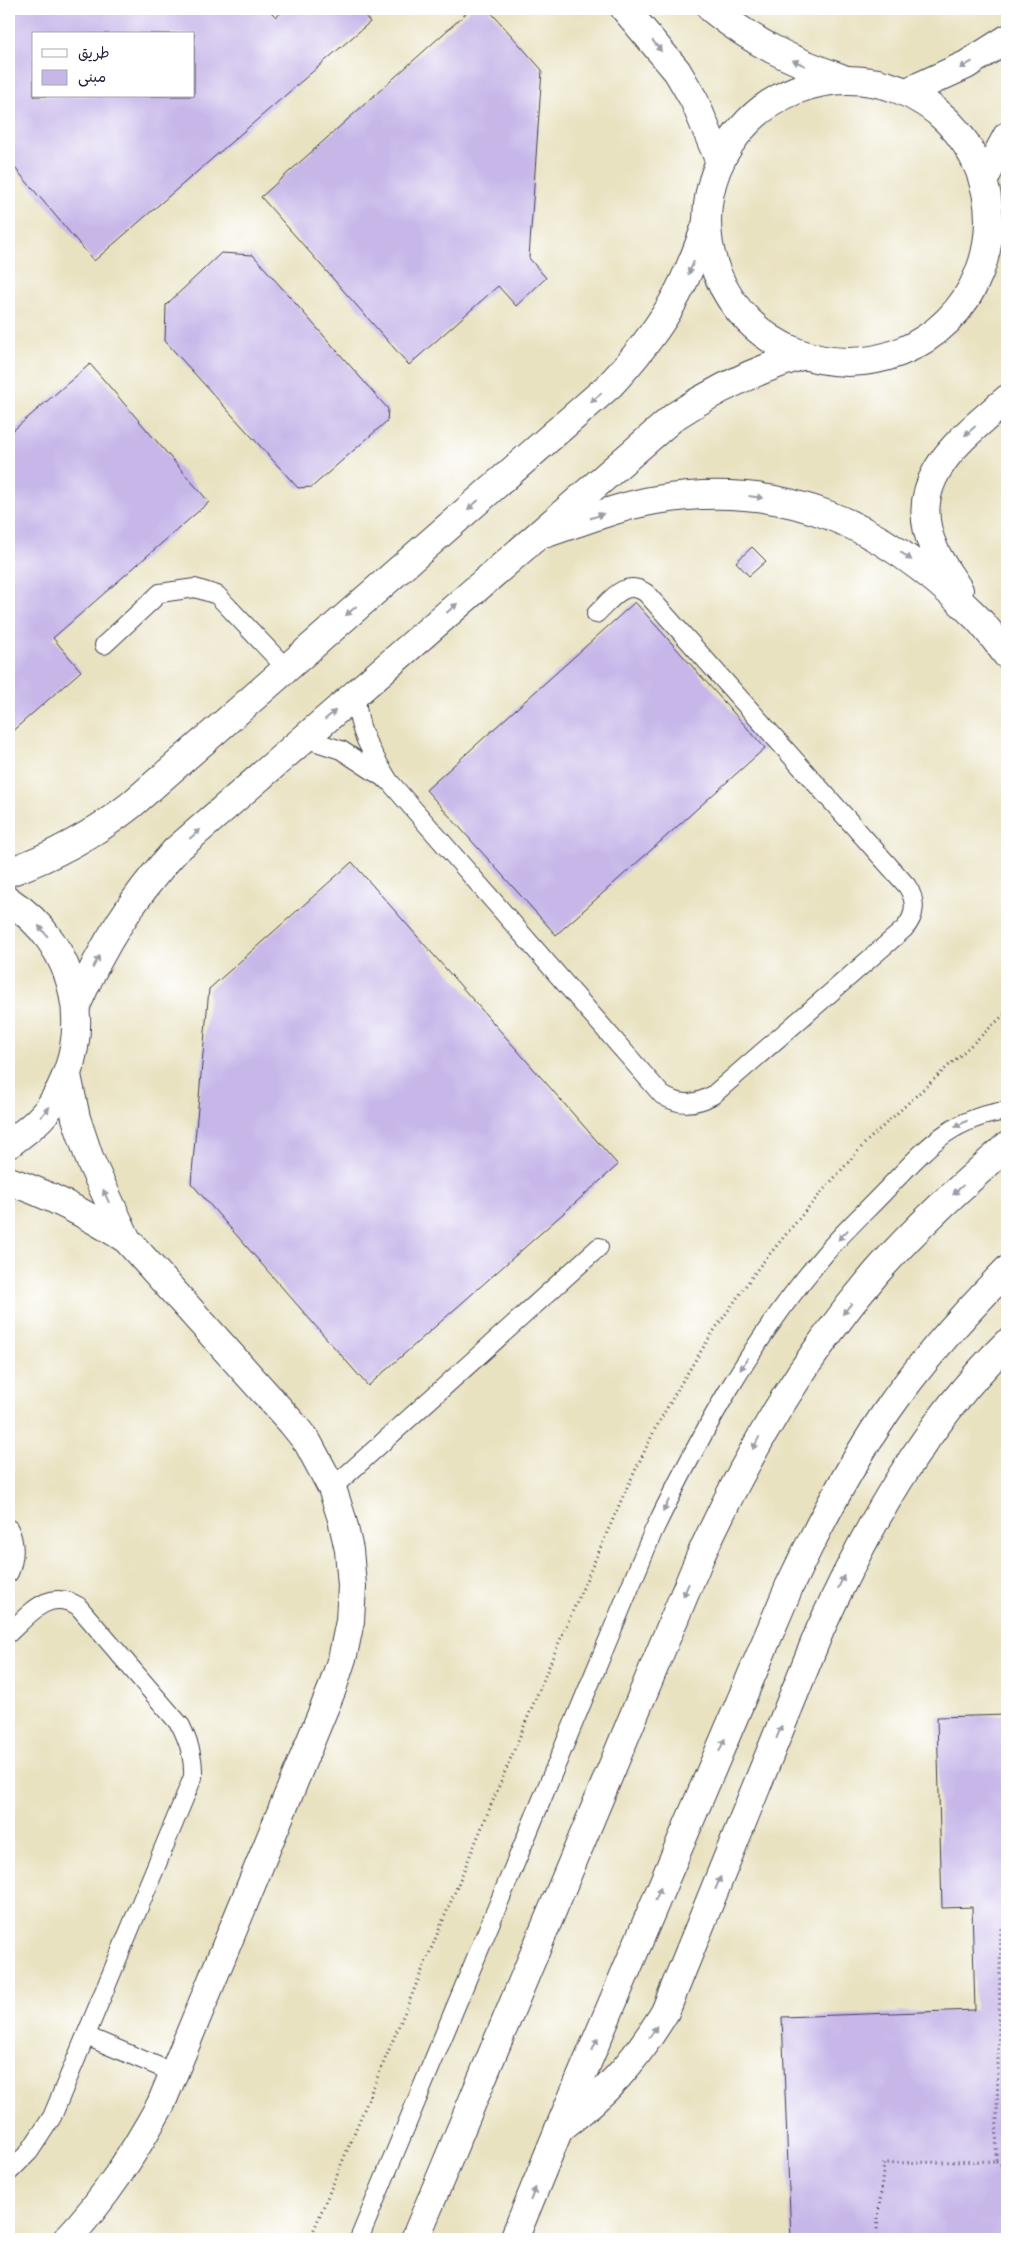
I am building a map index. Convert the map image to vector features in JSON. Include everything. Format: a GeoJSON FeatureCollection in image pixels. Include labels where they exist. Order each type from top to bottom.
{"type":"FeatureCollection","features":[{"type":"Feature","properties":{"kind":"street"},"geometry":{"type":"LineString","coordinates":[[625,9],[677,71],[694,100],[720,162]]}},
{"type":"Feature","properties":{"kind":"street"},"geometry":{"type":"LineString","coordinates":[[712,9],[738,30],[772,50],[808,66],[845,79],[876,82],[907,92],[940,114],[967,144],[985,192],[1007,225]]}},
{"type":"Feature","properties":{"kind":"street"},"geometry":{"type":"LineString","coordinates":[[907,92],[966,65],[1007,39]]}},
{"type":"Feature","properties":{"kind":"street"},"geometry":{"type":"LineString","coordinates":[[9,872],[72,846],[131,806],[617,378],[660,326],[679,294],[695,258],[707,222],[710,191],[720,162],[736,134],[758,112],[784,94],[814,84],[845,79]]}},
{"type":"Feature","properties":{"kind":"street"},"geometry":{"type":"LineString","coordinates":[[707,222],[714,266],[734,304],[766,336],[804,356],[839,362],[875,360],[908,349],[938,330],[962,304],[979,272],[988,238],[985,192],[1007,136]]}},
{"type":"Feature","properties":{"kind":"street"},"geometry":{"type":"LineString","coordinates":[[76,1006],[108,939],[151,878],[176,850],[534,537],[683,411],[724,386],[750,374],[804,356]]}},
{"type":"Feature","properties":{"kind":"street"},"geometry":{"type":"LineString","coordinates":[[1007,399],[956,443],[941,461],[931,482],[926,505],[927,528],[935,551],[974,615],[1007,655]]}},
{"type":"Feature","properties":{"kind":"street"},"geometry":{"type":"LineString","coordinates":[[534,537],[620,508],[654,500],[689,495],[725,494],[760,497],[795,504],[829,515],[861,529],[892,546],[920,567],[974,615]]}},
{"type":"Feature","properties":{"kind":"street"},"geometry":{"type":"LineString","coordinates":[[9,901],[21,908],[42,928],[59,952],[70,978],[76,1006],[76,1041],[67,1075],[52,1104],[31,1128],[9,1144]]}},
{"type":"Feature","properties":{"kind":"street"},"geometry":{"type":"LineString","coordinates":[[67,1075],[76,1118],[90,1160],[127,1240]]}},
{"type":"Feature","properties":{"kind":"street"},"geometry":{"type":"LineString","coordinates":[[415,2239],[700,1557],[728,1495],[760,1436],[796,1378],[830,1331],[878,1271],[924,1222],[1007,1146]]}},
{"type":"Feature","properties":{"kind":"street"},"geometry":{"type":"LineString","coordinates":[[9,1182],[41,1192],[86,1213],[127,1240],[292,1423],[308,1443],[332,1488],[349,1550],[352,1586],[350,1621],[343,1655],[332,1689],[161,2104],[138,2146],[111,2187],[68,2239]]}},
{"type":"Feature","properties":{"kind":"street"},"geometry":{"type":"LineString","coordinates":[[514,2239],[789,1587],[818,1526],[851,1467],[888,1410],[928,1357],[972,1306],[1007,1270]]}},
{"type":"Feature","properties":{"kind":"street"},"geometry":{"type":"LineString","coordinates":[[559,2129],[591,2105],[620,2077],[644,2046],[665,2012],[820,1630],[847,1570],[878,1512],[914,1456],[953,1404],[1007,1342]]}},
{"type":"Feature","properties":{"kind":"lane"},"geometry":{"type":"LineString","coordinates":[[356,692],[361,732],[389,782],[662,1095],[674,1102],[688,1104],[702,1102],[714,1095],[904,929],[914,913],[912,894],[646,592],[633,587],[626,588],[596,614]]}},
{"type":"Feature","properties":{"kind":"lane"},"geometry":{"type":"LineString","coordinates":[[104,645],[160,593],[195,588],[217,595],[286,668]]}},
{"type":"Feature","properties":{"kind":"lane"},"geometry":{"type":"LineString","coordinates":[[304,738],[341,750],[389,782]]}},
{"type":"Feature","properties":{"kind":"lane"},"geometry":{"type":"LineString","coordinates":[[359,2239],[653,1532],[713,1416],[746,1360],[784,1307],[824,1255],[881,1195],[928,1148],[952,1129],[977,1117],[1007,1111]]}},
{"type":"Feature","properties":{"kind":"lane"},"geometry":{"type":"LineString","coordinates":[[332,1488],[599,1247]]}},
{"type":"Feature","properties":{"kind":"lane"},"geometry":{"type":"LineString","coordinates":[[9,1529],[14,1549],[9,1573]]}},
{"type":"Feature","properties":{"kind":"lane"},"geometry":{"type":"LineString","coordinates":[[9,1633],[41,1605],[52,1600],[64,1600],[78,1606],[181,1726],[189,1743],[194,1762],[194,1777],[52,2118],[29,2152],[9,2172]]}},
{"type":"Feature","properties":{"kind":"lane"},"geometry":{"type":"LineString","coordinates":[[86,2036],[174,2073]]}},
{"type":"Feature","properties":{"kind":"path"},"geometry":{"type":"LineString","coordinates":[[996,2161],[1001,1927],[1007,1927]]}},
{"type":"Feature","properties":{"kind":"path"},"geometry":{"type":"LineString","coordinates":[[876,2239],[884,2163],[996,2161],[1007,2168]]}},
{"type":"Feature","properties":{"kind":"building"},"geometry":{"type":"Polygon","coordinates":[[[9,9],[268,9],[276,17],[286,9],[359,9],[370,22],[94,261],[9,161],[9,9]]]}},
{"type":"Feature","properties":{"kind":"building"},"geometry":{"type":"Polygon","coordinates":[[[471,9],[488,9],[542,70],[529,258],[546,278],[516,306],[498,286],[409,365],[261,197],[471,9]]]}},
{"type":"Feature","properties":{"kind":"building"},"geometry":{"type":"Polygon","coordinates":[[[221,253],[253,255],[388,409],[387,421],[312,487],[298,488],[165,341],[166,305],[221,253]]]}},
{"type":"Feature","properties":{"kind":"building"},"geometry":{"type":"Polygon","coordinates":[[[90,364],[209,502],[53,638],[81,671],[9,734],[9,434],[90,364]]]}},
{"type":"Feature","properties":{"kind":"building"},"geometry":{"type":"Polygon","coordinates":[[[752,547],[766,561],[749,576],[736,562],[752,547]]]}},
{"type":"Feature","properties":{"kind":"building"},"geometry":{"type":"Polygon","coordinates":[[[635,602],[765,748],[556,935],[426,790],[635,602]]]}},
{"type":"Feature","properties":{"kind":"building"},"geometry":{"type":"Polygon","coordinates":[[[352,862],[618,1165],[368,1386],[191,1183],[209,989],[352,862]]]}},
{"type":"Feature","properties":{"kind":"building"},"geometry":{"type":"Polygon","coordinates":[[[1007,1715],[1007,2239],[791,2239],[782,2017],[975,2010],[972,1907],[942,1908],[937,1717],[1007,1715]]]}}]}
